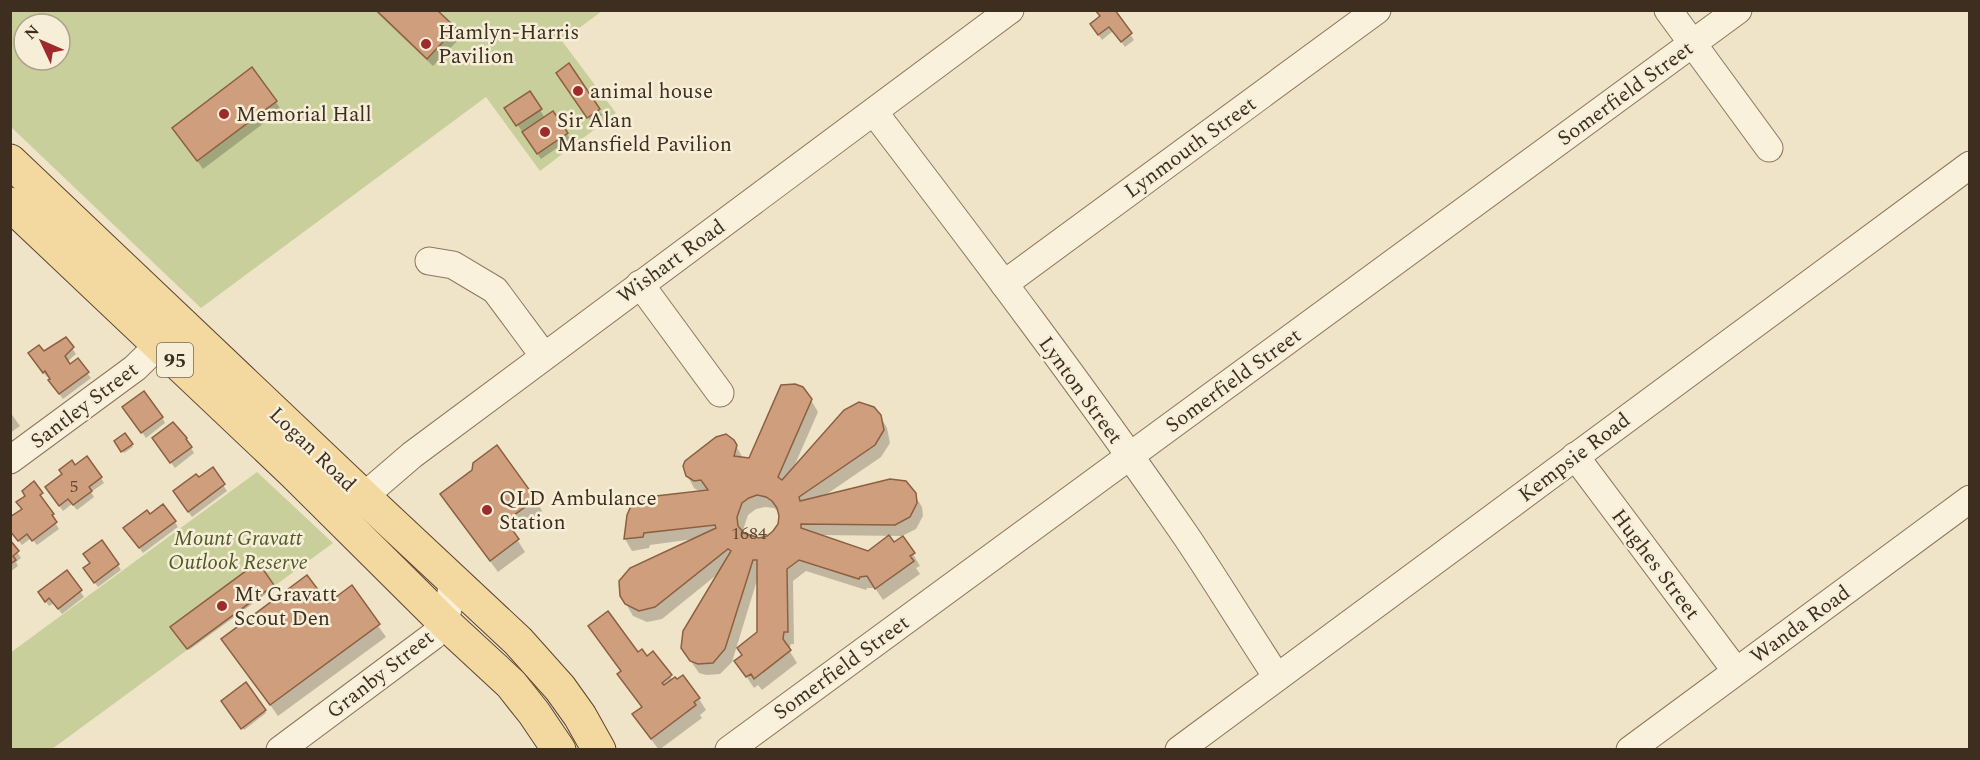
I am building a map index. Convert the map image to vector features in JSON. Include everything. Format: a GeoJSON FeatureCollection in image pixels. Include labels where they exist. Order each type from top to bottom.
{"type":"FeatureCollection","features":[{"type":"Feature","properties":{"kind":"main road","name":"Logan Road"},"geometry":{"type":"LineString","coordinates":[[10,161],[170,334],[294,473],[444,622],[511,684],[559,750]]}},
{"type":"Feature","properties":{"kind":"main road","name":"Logan Road"},"geometry":{"type":"LineString","coordinates":[[10,204],[170,334],[363,496],[518,641],[560,688],[580,716],[599,750]]}},
{"type":"Feature","properties":{"kind":"street","name":"Wishart Road"},"geometry":{"type":"LineString","coordinates":[[338,518],[412,454],[1010,10]]}},
{"type":"Feature","properties":{"kind":"street","name":"Lynmouth Street"},"geometry":{"type":"LineString","coordinates":[[1004,284],[1377,10]]}},
{"type":"Feature","properties":{"kind":"street"},"geometry":{"type":"LineString","coordinates":[[1668,10],[1769,148]]}},
{"type":"Feature","properties":{"kind":"street","name":"Somerfield Street"},"geometry":{"type":"LineString","coordinates":[[729,750],[1738,10]]}},
{"type":"Feature","properties":{"kind":"street","name":"Lynton Street"},"geometry":{"type":"LineString","coordinates":[[874,112],[1004,284],[1129,456],[1186,537],[1277,677]]}},
{"type":"Feature","properties":{"kind":"street","name":"Kempsie Road"},"geometry":{"type":"LineString","coordinates":[[1179,750],[1970,165]]}},
{"type":"Feature","properties":{"kind":"street"},"geometry":{"type":"LineString","coordinates":[[429,261],[453,265],[495,290],[543,356]]}},
{"type":"Feature","properties":{"kind":"street"},"geometry":{"type":"LineString","coordinates":[[640,284],[720,393]]}},
{"type":"Feature","properties":{"kind":"street","name":"Santley Street"},"geometry":{"type":"LineString","coordinates":[[10,460],[135,368],[170,334]]}},
{"type":"Feature","properties":{"kind":"street","name":"Hughes Street"},"geometry":{"type":"LineString","coordinates":[[1575,456],[1736,671]]}},
{"type":"Feature","properties":{"kind":"street","name":"Wanda Road"},"geometry":{"type":"LineString","coordinates":[[1630,750],[1970,499]]}},
{"type":"Feature","properties":{"kind":"street","name":"Granby Street"},"geometry":{"type":"LineString","coordinates":[[280,750],[429,640],[444,622],[451,601],[452,580]]}},
{"type":"Feature","properties":{"kind":"green space"},"geometry":{"type":"Polygon","coordinates":[[[10,11],[602,11],[562,41],[616,113],[540,171],[486,97],[201,308],[11,127],[10,11]]]}},
{"type":"Feature","properties":{"kind":"green space","name":"Mount Gravatt Outlook Reserve"},"geometry":{"type":"Polygon","coordinates":[[[257,472],[333,543],[52,749],[11,749],[10,653],[257,472]]]}},
{"type":"Feature","properties":{"kind":"building","name":"Hamlyn-Harris Pavilion"},"geometry":{"type":"Polygon","coordinates":[[[376,10],[437,10],[456,28],[427,59],[376,10]]]}},
{"type":"Feature","properties":{"kind":"building"},"geometry":{"type":"Polygon","coordinates":[[[1095,10],[1115,10],[1132,33],[1121,42],[1109,27],[1098,35],[1090,24],[1100,16],[1095,10]]]}},
{"type":"Feature","properties":{"kind":"building","name":"animal house"},"geometry":{"type":"Polygon","coordinates":[[[569,63],[600,109],[587,118],[556,73],[569,63]]]}},
{"type":"Feature","properties":{"kind":"building","name":"Memorial Hall"},"geometry":{"type":"Polygon","coordinates":[[[252,67],[277,101],[197,161],[172,128],[252,67]]]}},
{"type":"Feature","properties":{"kind":"building"},"geometry":{"type":"Polygon","coordinates":[[[530,91],[542,109],[516,126],[504,108],[530,91]]]}},
{"type":"Feature","properties":{"kind":"building","name":"Sir Alan Mansfield Pavilion"},"geometry":{"type":"Polygon","coordinates":[[[553,111],[568,133],[537,154],[522,132],[553,111]]]}},
{"type":"Feature","properties":{"kind":"building"},"geometry":{"type":"Polygon","coordinates":[[[66,337],[74,347],[65,356],[70,364],[78,358],[89,372],[59,394],[48,380],[50,379],[45,371],[43,373],[28,353],[39,345],[44,351],[66,337]]]}},
{"type":"Feature","properties":{"kind":"building"},"geometry":{"type":"Polygon","coordinates":[[[795,384],[803,387],[812,399],[778,477],[782,480],[844,410],[859,402],[874,407],[881,415],[884,430],[875,445],[799,497],[800,501],[890,479],[906,481],[916,493],[917,503],[910,517],[895,525],[801,524],[801,528],[868,551],[889,535],[894,542],[903,536],[915,553],[910,556],[914,561],[875,589],[867,576],[859,579],[799,560],[787,569],[788,632],[784,632],[783,639],[791,650],[754,679],[751,674],[746,677],[734,661],[742,655],[737,648],[757,632],[757,560],[753,560],[725,649],[713,663],[698,664],[690,661],[681,648],[683,631],[731,551],[728,549],[655,607],[639,611],[625,604],[620,596],[619,581],[630,568],[716,528],[715,525],[644,533],[643,537],[624,539],[627,515],[631,506],[640,501],[639,498],[708,490],[701,480],[694,481],[686,476],[683,466],[685,461],[716,437],[726,434],[737,445],[734,456],[749,458],[781,385],[795,384]],[[757,495],[742,503],[737,517],[738,526],[744,533],[759,538],[767,536],[778,524],[777,508],[766,497],[757,495]]]}},
{"type":"Feature","properties":{"kind":"building"},"geometry":{"type":"Polygon","coordinates":[[[144,391],[163,417],[141,433],[122,407],[144,391]]]}},
{"type":"Feature","properties":{"kind":"building"},"geometry":{"type":"Polygon","coordinates":[[[173,422],[192,447],[170,463],[152,438],[173,422]]]}},
{"type":"Feature","properties":{"kind":"building"},"geometry":{"type":"Polygon","coordinates":[[[125,433],[133,444],[121,452],[114,441],[125,433]]]}},
{"type":"Feature","properties":{"kind":"building","name":"QLD Ambulance Station"},"geometry":{"type":"Polygon","coordinates":[[[497,445],[536,499],[506,521],[519,539],[490,561],[440,494],[472,470],[473,463],[497,445]]]}},
{"type":"Feature","properties":{"kind":"building"},"geometry":{"type":"Polygon","coordinates":[[[87,456],[102,477],[89,487],[92,491],[73,505],[68,499],[59,506],[45,487],[62,474],[59,470],[72,460],[75,465],[87,456]]]}},
{"type":"Feature","properties":{"kind":"building"},"geometry":{"type":"Polygon","coordinates":[[[213,467],[225,484],[188,512],[173,491],[196,474],[199,477],[213,467]]]}},
{"type":"Feature","properties":{"kind":"building"},"geometry":{"type":"Polygon","coordinates":[[[34,481],[43,493],[40,495],[57,522],[32,541],[27,534],[18,541],[10,531],[10,517],[22,509],[16,502],[25,496],[22,491],[34,481]]]}},
{"type":"Feature","properties":{"kind":"building"},"geometry":{"type":"Polygon","coordinates":[[[163,504],[176,521],[139,548],[123,528],[147,510],[150,514],[163,504]]]}},
{"type":"Feature","properties":{"kind":"building"},"geometry":{"type":"Polygon","coordinates":[[[10,540],[19,551],[13,556],[16,560],[10,564],[10,540]]]}},
{"type":"Feature","properties":{"kind":"building"},"geometry":{"type":"Polygon","coordinates":[[[102,540],[119,564],[94,583],[83,568],[90,563],[83,554],[102,540]]]}},
{"type":"Feature","properties":{"kind":"building","name":"Mt Gravatt Scout Den"},"geometry":{"type":"Polygon","coordinates":[[[258,562],[274,585],[187,649],[170,627],[258,562]]]}},
{"type":"Feature","properties":{"kind":"building"},"geometry":{"type":"Polygon","coordinates":[[[67,570],[82,590],[58,609],[49,598],[45,602],[38,592],[67,570]]]}},
{"type":"Feature","properties":{"kind":"building"},"geometry":{"type":"Polygon","coordinates":[[[307,575],[328,603],[352,585],[380,624],[270,705],[221,639],[307,575]]]}},
{"type":"Feature","properties":{"kind":"building"},"geometry":{"type":"Polygon","coordinates":[[[608,611],[638,652],[642,649],[647,656],[653,651],[672,675],[662,683],[664,685],[675,677],[677,679],[683,675],[700,698],[694,702],[696,705],[651,739],[632,714],[642,707],[617,674],[621,671],[588,626],[608,611]]]}},
{"type":"Feature","properties":{"kind":"building"},"geometry":{"type":"Polygon","coordinates":[[[246,682],[266,710],[241,729],[221,701],[246,682]]]}},
{"type":"Feature","properties":{"kind":"place","name":"Hamlyn-Harris Pavilion"},"geometry":{"type":"Point","coordinates":[426,44]}},
{"type":"Feature","properties":{"kind":"place","name":"animal house"},"geometry":{"type":"Point","coordinates":[578,91]}},
{"type":"Feature","properties":{"kind":"place","name":"Memorial Hall"},"geometry":{"type":"Point","coordinates":[224,114]}},
{"type":"Feature","properties":{"kind":"place","name":"Sir Alan Mansfield Pavilion"},"geometry":{"type":"Point","coordinates":[545,132]}},
{"type":"Feature","properties":{"kind":"place","name":"QLD Ambulance Station"},"geometry":{"type":"Point","coordinates":[487,510]}},
{"type":"Feature","properties":{"kind":"place","name":"Mt Gravatt Scout Den"},"geometry":{"type":"Point","coordinates":[222,606]}}]}
